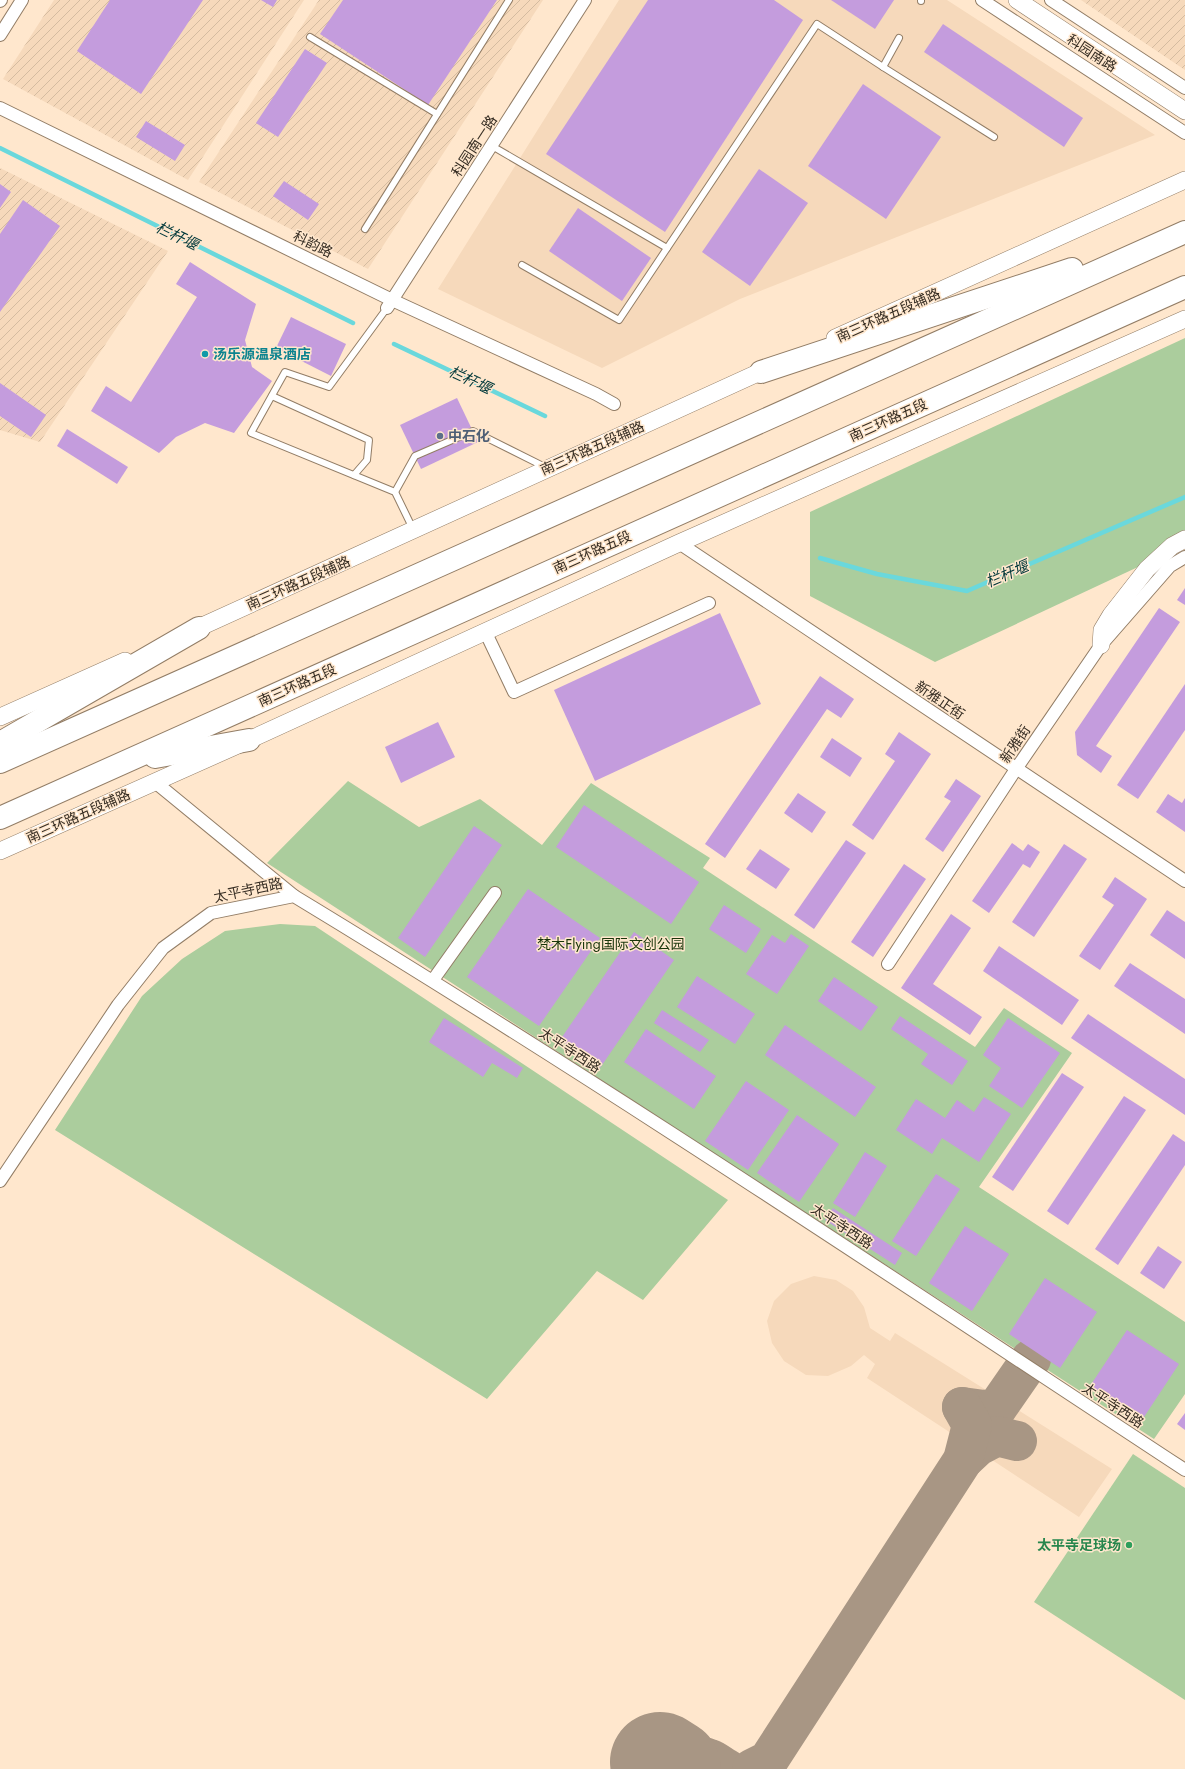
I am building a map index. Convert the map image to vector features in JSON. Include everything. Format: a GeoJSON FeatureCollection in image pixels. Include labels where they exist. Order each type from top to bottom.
{"type":"FeatureCollection","features":[{"type":"Feature","properties":{"kind":"highway"},"geometry":{"type":"LineString","coordinates":[[761,372],[1185,232]]}},
{"type":"Feature","properties":{"kind":"highway"},"geometry":{"type":"LineString","coordinates":[[0,762],[1185,232]]}},
{"type":"Feature","properties":{"kind":"highway","name":"南三环路五段"},"geometry":{"type":"LineString","coordinates":[[0,818],[1185,287]]}},
{"type":"Feature","properties":{"kind":"highway"},"geometry":{"type":"LineString","coordinates":[[0,743],[199,628]]}},
{"type":"Feature","properties":{"kind":"highway"},"geometry":{"type":"LineString","coordinates":[[120,764],[249,740]]}},
{"type":"Feature","properties":{"kind":"main road"},"geometry":{"type":"LineString","coordinates":[[1017,0],[1185,111]]}},
{"type":"Feature","properties":{"kind":"main road","name":"南三环路五段辅路"},"geometry":{"type":"LineString","coordinates":[[0,717],[199,628],[1183,179]]}},
{"type":"Feature","properties":{"kind":"main road","name":"南三环路五段辅路"},"geometry":{"type":"LineString","coordinates":[[0,851],[249,740],[484,631],[679,543],[1185,319]]}},
{"type":"Feature","properties":{"kind":"main road"},"geometry":{"type":"LineString","coordinates":[[1100,645],[1102,630],[1111,615],[1147,569],[1172,546],[1185,539]]}},
{"type":"Feature","properties":{"kind":"street"},"geometry":{"type":"LineString","coordinates":[[0,35],[22,0]]}},
{"type":"Feature","properties":{"kind":"street","name":"科园南一路"},"geometry":{"type":"LineString","coordinates":[[390,304],[585,0]]}},
{"type":"Feature","properties":{"kind":"street","name":"科园南路"},"geometry":{"type":"LineString","coordinates":[[982,0],[1185,133]]}},
{"type":"Feature","properties":{"kind":"street","name":"科园南路"},"geometry":{"type":"LineString","coordinates":[[1051,0],[1185,88]]}},
{"type":"Feature","properties":{"kind":"street","name":"科韵路"},"geometry":{"type":"LineString","coordinates":[[0,108],[390,304],[596,394],[614,404]]}},
{"type":"Feature","properties":{"kind":"street","name":"新雅正街"},"geometry":{"type":"LineString","coordinates":[[679,543],[1185,881]]}},
{"type":"Feature","properties":{"kind":"street","name":"新雅街"},"geometry":{"type":"LineString","coordinates":[[888,964],[1016,769],[1100,645],[1170,566],[1185,557]]}},
{"type":"Feature","properties":{"kind":"street"},"geometry":{"type":"LineString","coordinates":[[484,631],[514,692],[709,603]]}},
{"type":"Feature","properties":{"kind":"street"},"geometry":{"type":"LineString","coordinates":[[155,782],[294,896]]}},
{"type":"Feature","properties":{"kind":"street"},"geometry":{"type":"LineString","coordinates":[[433,980],[495,893]]}},
{"type":"Feature","properties":{"kind":"street","name":"太平寺西路"},"geometry":{"type":"LineString","coordinates":[[0,1181],[118,1005],[163,948],[211,913],[294,896],[433,980],[905,1285],[1185,1470]]}},
{"type":"Feature","properties":{"kind":"lane"},"geometry":{"type":"LineString","coordinates":[[365,229],[509,0]]}},
{"type":"Feature","properties":{"kind":"lane"},"geometry":{"type":"LineString","coordinates":[[522,265],[619,320],[817,24],[994,137]]}},
{"type":"Feature","properties":{"kind":"lane"},"geometry":{"type":"LineString","coordinates":[[310,37],[437,114]]}},
{"type":"Feature","properties":{"kind":"lane"},"geometry":{"type":"LineString","coordinates":[[883,67],[898,38]]}},
{"type":"Feature","properties":{"kind":"lane"},"geometry":{"type":"LineString","coordinates":[[492,146],[667,248]]}},
{"type":"Feature","properties":{"kind":"lane"},"geometry":{"type":"LineString","coordinates":[[390,304],[329,387],[285,372],[251,433],[395,492],[414,530]]}},
{"type":"Feature","properties":{"kind":"lane"},"geometry":{"type":"LineString","coordinates":[[272,396],[369,440],[368,460],[354,475]]}},
{"type":"Feature","properties":{"kind":"lane"},"geometry":{"type":"LineString","coordinates":[[395,492],[415,456],[473,431],[548,468]]}},
{"type":"Feature","properties":{"kind":"shaded area"},"geometry":{"type":"Polygon","coordinates":[[[54,0],[304,0],[188,180],[3,79],[54,0]]]}},
{"type":"Feature","properties":{"kind":"shaded area"},"geometry":{"type":"Polygon","coordinates":[[[319,0],[543,0],[368,269],[199,182],[319,0]]]}},
{"type":"Feature","properties":{"kind":"shaded area"},"geometry":{"type":"Polygon","coordinates":[[[619,0],[947,0],[1155,135],[740,299],[602,368],[438,289],[619,0]]]}},
{"type":"Feature","properties":{"kind":"shaded area"},"geometry":{"type":"Polygon","coordinates":[[[1081,0],[1185,0],[1185,70],[1081,0]]]}},
{"type":"Feature","properties":{"kind":"shaded area"},"geometry":{"type":"Polygon","coordinates":[[[0,168],[168,251],[40,442],[0,430],[0,168]]]}},
{"type":"Feature","properties":{"kind":"shaded area"},"geometry":{"type":"Polygon","coordinates":[[[814,1276],[836,1280],[853,1291],[864,1307],[870,1328],[890,1341],[895,1333],[1112,1469],[1079,1517],[867,1378],[875,1364],[864,1355],[851,1366],[828,1376],[806,1375],[784,1361],[772,1343],[767,1321],[774,1301],[791,1284],[814,1276]]]}},
{"type":"Feature","properties":{"kind":"green space"},"geometry":{"type":"Polygon","coordinates":[[[1185,338],[1185,545],[935,662],[810,596],[810,512],[1185,338]]]}},
{"type":"Feature","properties":{"kind":"green space","name":"梵木Flying国际文创公园"},"geometry":{"type":"Polygon","coordinates":[[[348,781],[419,827],[480,799],[542,845],[591,783],[710,858],[703,868],[975,1047],[1004,1008],[1072,1053],[979,1187],[1185,1322],[1185,1394],[1154,1439],[267,863],[348,781]]]}},
{"type":"Feature","properties":{"kind":"green space"},"geometry":{"type":"Polygon","coordinates":[[[280,924],[315,926],[728,1200],[643,1300],[597,1271],[487,1399],[55,1130],[142,996],[182,959],[225,931],[280,924]]]}},
{"type":"Feature","properties":{"kind":"green space","name":"太平寺足球场"},"geometry":{"type":"Polygon","coordinates":[[[1133,1454],[1185,1488],[1185,1700],[1034,1602],[1133,1454]]]}},
{"type":"Feature","properties":{"kind":"building"},"geometry":{"type":"Polygon","coordinates":[[[110,0],[203,0],[141,94],[77,51],[110,0]]]}},
{"type":"Feature","properties":{"kind":"building"},"geometry":{"type":"Polygon","coordinates":[[[261,0],[277,0],[273,7],[261,0]]]}},
{"type":"Feature","properties":{"kind":"building"},"geometry":{"type":"Polygon","coordinates":[[[343,0],[497,0],[428,105],[320,34],[343,0]]]}},
{"type":"Feature","properties":{"kind":"building"},"geometry":{"type":"Polygon","coordinates":[[[648,0],[774,0],[803,20],[665,232],[546,154],[648,0]]]}},
{"type":"Feature","properties":{"kind":"building"},"geometry":{"type":"Polygon","coordinates":[[[831,0],[894,0],[875,29],[831,0]]]}},
{"type":"Feature","properties":{"kind":"building"},"geometry":{"type":"Polygon","coordinates":[[[943,24],[1083,118],[1064,147],[924,52],[943,24]]]}},
{"type":"Feature","properties":{"kind":"building"},"geometry":{"type":"Polygon","coordinates":[[[305,49],[327,63],[278,137],[256,123],[305,49]]]}},
{"type":"Feature","properties":{"kind":"building"},"geometry":{"type":"Polygon","coordinates":[[[863,84],[941,137],[886,219],[808,166],[863,84]]]}},
{"type":"Feature","properties":{"kind":"building"},"geometry":{"type":"Polygon","coordinates":[[[146,121],[185,145],[175,161],[136,137],[146,121]]]}},
{"type":"Feature","properties":{"kind":"building"},"geometry":{"type":"Polygon","coordinates":[[[759,169],[808,203],[750,286],[702,252],[759,169]]]}},
{"type":"Feature","properties":{"kind":"building"},"geometry":{"type":"Polygon","coordinates":[[[284,181],[319,204],[308,220],[273,196],[284,181]]]}},
{"type":"Feature","properties":{"kind":"building"},"geometry":{"type":"Polygon","coordinates":[[[0,184],[11,192],[0,208],[0,184]]]}},
{"type":"Feature","properties":{"kind":"building"},"geometry":{"type":"Polygon","coordinates":[[[23,200],[60,226],[0,312],[0,234],[23,200]]]}},
{"type":"Feature","properties":{"kind":"building"},"geometry":{"type":"Polygon","coordinates":[[[578,208],[651,258],[622,301],[549,251],[578,208]]]}},
{"type":"Feature","properties":{"kind":"building","name":"汤乐源温泉酒店"},"geometry":{"type":"Polygon","coordinates":[[[190,262],[256,304],[245,340],[252,367],[272,381],[234,433],[205,423],[176,437],[159,453],[91,411],[106,386],[131,402],[197,297],[176,284],[190,262]]]}},
{"type":"Feature","properties":{"kind":"building"},"geometry":{"type":"Polygon","coordinates":[[[291,317],[346,344],[331,376],[276,348],[291,317]]]}},
{"type":"Feature","properties":{"kind":"building"},"geometry":{"type":"Polygon","coordinates":[[[0,383],[46,415],[31,437],[0,416],[0,383]]]}},
{"type":"Feature","properties":{"kind":"building","name":"中石化"},"geometry":{"type":"Polygon","coordinates":[[[457,398],[478,442],[421,469],[400,425],[457,398]]]}},
{"type":"Feature","properties":{"kind":"building"},"geometry":{"type":"Polygon","coordinates":[[[67,429],[128,467],[117,484],[57,446],[67,429]]]}},
{"type":"Feature","properties":{"kind":"building"},"geometry":{"type":"Polygon","coordinates":[[[1185,588],[1185,605],[1177,600],[1185,588]]]}},
{"type":"Feature","properties":{"kind":"building"},"geometry":{"type":"Polygon","coordinates":[[[1159,608],[1180,622],[1096,746],[1112,756],[1101,773],[1077,755],[1075,732],[1159,608]]]}},
{"type":"Feature","properties":{"kind":"building"},"geometry":{"type":"Polygon","coordinates":[[[720,613],[761,704],[595,781],[554,690],[720,613]]]}},
{"type":"Feature","properties":{"kind":"building"},"geometry":{"type":"Polygon","coordinates":[[[820,676],[854,699],[841,718],[827,709],[725,858],[705,844],[820,676]]]}},
{"type":"Feature","properties":{"kind":"building"},"geometry":{"type":"Polygon","coordinates":[[[1185,684],[1185,730],[1138,799],[1117,785],[1185,684]]]}},
{"type":"Feature","properties":{"kind":"building"},"geometry":{"type":"Polygon","coordinates":[[[438,722],[455,757],[401,783],[385,747],[438,722]]]}},
{"type":"Feature","properties":{"kind":"building"},"geometry":{"type":"Polygon","coordinates":[[[899,732],[931,754],[873,840],[852,825],[895,761],[885,754],[899,732]]]}},
{"type":"Feature","properties":{"kind":"building"},"geometry":{"type":"Polygon","coordinates":[[[832,738],[862,758],[850,777],[820,757],[832,738]]]}},
{"type":"Feature","properties":{"kind":"building"},"geometry":{"type":"Polygon","coordinates":[[[956,779],[981,796],[943,852],[925,839],[951,801],[944,797],[956,779]]]}},
{"type":"Feature","properties":{"kind":"building"},"geometry":{"type":"Polygon","coordinates":[[[798,793],[826,812],[812,833],[784,813],[798,793]]]}},
{"type":"Feature","properties":{"kind":"building"},"geometry":{"type":"Polygon","coordinates":[[[1168,794],[1182,803],[1185,798],[1185,832],[1156,812],[1168,794]]]}},
{"type":"Feature","properties":{"kind":"building"},"geometry":{"type":"Polygon","coordinates":[[[584,805],[699,882],[671,924],[556,847],[584,805]]]}},
{"type":"Feature","properties":{"kind":"building"},"geometry":{"type":"Polygon","coordinates":[[[474,826],[502,845],[425,957],[398,938],[474,826]]]}},
{"type":"Feature","properties":{"kind":"building"},"geometry":{"type":"Polygon","coordinates":[[[846,840],[866,853],[814,929],[794,915],[846,840]]]}},
{"type":"Feature","properties":{"kind":"building"},"geometry":{"type":"Polygon","coordinates":[[[1012,843],[1023,851],[1028,844],[1040,852],[1030,868],[1023,864],[989,913],[972,901],[1012,843]]]}},
{"type":"Feature","properties":{"kind":"building"},"geometry":{"type":"Polygon","coordinates":[[[1064,844],[1087,859],[1034,937],[1012,922],[1064,844]]]}},
{"type":"Feature","properties":{"kind":"building"},"geometry":{"type":"Polygon","coordinates":[[[760,849],[790,869],[776,889],[746,869],[760,849]]]}},
{"type":"Feature","properties":{"kind":"building"},"geometry":{"type":"Polygon","coordinates":[[[904,864],[926,879],[873,957],[851,942],[904,864]]]}},
{"type":"Feature","properties":{"kind":"building"},"geometry":{"type":"Polygon","coordinates":[[[1115,877],[1147,899],[1100,970],[1079,956],[1114,905],[1102,897],[1115,877]]]}},
{"type":"Feature","properties":{"kind":"building"},"geometry":{"type":"Polygon","coordinates":[[[528,889],[600,938],[539,1026],[467,977],[528,889]]]}},
{"type":"Feature","properties":{"kind":"building"},"geometry":{"type":"Polygon","coordinates":[[[724,905],[761,929],[746,953],[709,929],[724,905]]]}},
{"type":"Feature","properties":{"kind":"building"},"geometry":{"type":"Polygon","coordinates":[[[1167,910],[1185,922],[1185,959],[1150,935],[1167,910]]]}},
{"type":"Feature","properties":{"kind":"building"},"geometry":{"type":"Polygon","coordinates":[[[951,914],[971,928],[933,984],[982,1017],[970,1035],[901,988],[951,914]]]}},
{"type":"Feature","properties":{"kind":"building"},"geometry":{"type":"Polygon","coordinates":[[[634,932],[674,960],[600,1068],[560,1040],[634,932]]]}},
{"type":"Feature","properties":{"kind":"building"},"geometry":{"type":"Polygon","coordinates":[[[791,934],[809,946],[777,994],[746,974],[772,935],[785,943],[791,934]]]}},
{"type":"Feature","properties":{"kind":"building"},"geometry":{"type":"Polygon","coordinates":[[[999,946],[1079,1000],[1062,1025],[983,971],[999,946]]]}},
{"type":"Feature","properties":{"kind":"building"},"geometry":{"type":"Polygon","coordinates":[[[1130,963],[1185,999],[1185,1034],[1114,986],[1130,963]]]}},
{"type":"Feature","properties":{"kind":"building"},"geometry":{"type":"Polygon","coordinates":[[[697,976],[755,1014],[735,1044],[677,1007],[697,976]]]}},
{"type":"Feature","properties":{"kind":"building"},"geometry":{"type":"Polygon","coordinates":[[[834,977],[878,1007],[861,1031],[818,1001],[834,977]]]}},
{"type":"Feature","properties":{"kind":"building"},"geometry":{"type":"Polygon","coordinates":[[[662,1010],[709,1040],[700,1052],[654,1023],[662,1010]]]}},
{"type":"Feature","properties":{"kind":"building"},"geometry":{"type":"Polygon","coordinates":[[[1088,1014],[1185,1079],[1185,1115],[1071,1038],[1088,1014]]]}},
{"type":"Feature","properties":{"kind":"building"},"geometry":{"type":"Polygon","coordinates":[[[900,1016],[968,1061],[952,1085],[921,1064],[928,1054],[891,1029],[900,1016]]]}},
{"type":"Feature","properties":{"kind":"building"},"geometry":{"type":"Polygon","coordinates":[[[444,1018],[523,1068],[517,1078],[492,1063],[483,1077],[429,1042],[444,1018]]]}},
{"type":"Feature","properties":{"kind":"building"},"geometry":{"type":"Polygon","coordinates":[[[1008,1018],[1060,1053],[1022,1108],[989,1086],[1001,1068],[983,1055],[1008,1018]]]}},
{"type":"Feature","properties":{"kind":"building"},"geometry":{"type":"Polygon","coordinates":[[[785,1025],[876,1087],[855,1117],[765,1055],[785,1025]]]}},
{"type":"Feature","properties":{"kind":"building"},"geometry":{"type":"Polygon","coordinates":[[[646,1029],[716,1076],[694,1109],[624,1062],[646,1029]]]}},
{"type":"Feature","properties":{"kind":"building"},"geometry":{"type":"Polygon","coordinates":[[[1062,1073],[1084,1087],[1013,1191],[992,1177],[1062,1073]]]}},
{"type":"Feature","properties":{"kind":"building"},"geometry":{"type":"Polygon","coordinates":[[[746,1081],[789,1110],[748,1170],[705,1141],[746,1081]]]}},
{"type":"Feature","properties":{"kind":"building"},"geometry":{"type":"Polygon","coordinates":[[[1124,1096],[1146,1110],[1068,1225],[1047,1211],[1124,1096]]]}},
{"type":"Feature","properties":{"kind":"building"},"geometry":{"type":"Polygon","coordinates":[[[984,1097],[1011,1114],[979,1162],[942,1138],[932,1154],[896,1130],[916,1099],[945,1118],[957,1100],[974,1112],[984,1097]]]}},
{"type":"Feature","properties":{"kind":"building"},"geometry":{"type":"Polygon","coordinates":[[[797,1115],[839,1144],[799,1202],[757,1173],[797,1115]]]}},
{"type":"Feature","properties":{"kind":"building"},"geometry":{"type":"Polygon","coordinates":[[[1173,1134],[1185,1142],[1185,1165],[1118,1265],[1095,1249],[1173,1134]]]}},
{"type":"Feature","properties":{"kind":"building"},"geometry":{"type":"Polygon","coordinates":[[[865,1152],[887,1166],[855,1217],[833,1203],[865,1152]]]}},
{"type":"Feature","properties":{"kind":"building"},"geometry":{"type":"Polygon","coordinates":[[[936,1174],[960,1189],[916,1256],[892,1241],[936,1174]]]}},
{"type":"Feature","properties":{"kind":"building"},"geometry":{"type":"Polygon","coordinates":[[[833,1208],[902,1253],[895,1265],[825,1220],[833,1208]]]}},
{"type":"Feature","properties":{"kind":"building"},"geometry":{"type":"Polygon","coordinates":[[[965,1226],[1009,1254],[972,1311],[929,1283],[965,1226]]]}},
{"type":"Feature","properties":{"kind":"building"},"geometry":{"type":"Polygon","coordinates":[[[1158,1246],[1182,1262],[1164,1289],[1140,1273],[1158,1246]]]}},
{"type":"Feature","properties":{"kind":"building"},"geometry":{"type":"Polygon","coordinates":[[[1045,1278],[1097,1312],[1060,1368],[1009,1334],[1045,1278]]]}},
{"type":"Feature","properties":{"kind":"building"},"geometry":{"type":"Polygon","coordinates":[[[1127,1330],[1179,1364],[1142,1420],[1090,1386],[1127,1330]]]}},
{"type":"Feature","properties":{"kind":"building"},"geometry":{"type":"Polygon","coordinates":[[[1185,1413],[1185,1430],[1177,1424],[1185,1413]]]}},
{"type":"Feature","properties":{"kind":"waterway","name":"栏杆堰"},"geometry":{"type":"LineString","coordinates":[[0,148],[353,323]]}},
{"type":"Feature","properties":{"kind":"waterway","name":"栏杆堰"},"geometry":{"type":"LineString","coordinates":[[394,344],[545,416]]}},
{"type":"Feature","properties":{"kind":"waterway","name":"栏杆堰"},"geometry":{"type":"LineString","coordinates":[[820,558],[877,574],[967,591],[1185,497]]}},
{"type":"Feature","properties":{"kind":"taxiway"},"geometry":{"type":"LineString","coordinates":[[962,1407],[984,1410],[997,1408],[1031,1359]]}},
{"type":"Feature","properties":{"kind":"taxiway"},"geometry":{"type":"LineString","coordinates":[[752,1769],[768,1761],[963,1460],[972,1425],[962,1407]]}},
{"type":"Feature","properties":{"kind":"taxiway"},"geometry":{"type":"LineString","coordinates":[[963,1460],[978,1446],[997,1436],[1017,1441]]}},
{"type":"Feature","properties":{"kind":"taxiway"},"geometry":{"type":"LineString","coordinates":[[667,1769],[676,1760],[687,1756],[704,1757],[727,1769]]}},
{"type":"Feature","properties":{"kind":"runway"},"geometry":{"type":"LineString","coordinates":[[660,1762],[671,1769]]}},
{"type":"Feature","properties":{"kind":"place","name":"汤乐源温泉酒店"},"geometry":{"type":"Point","coordinates":[205,354]}},
{"type":"Feature","properties":{"kind":"place","name":"中石化"},"geometry":{"type":"Point","coordinates":[440,436]}},
{"type":"Feature","properties":{"kind":"place","name":"太平寺足球场"},"geometry":{"type":"Point","coordinates":[1129,1545]}}]}
